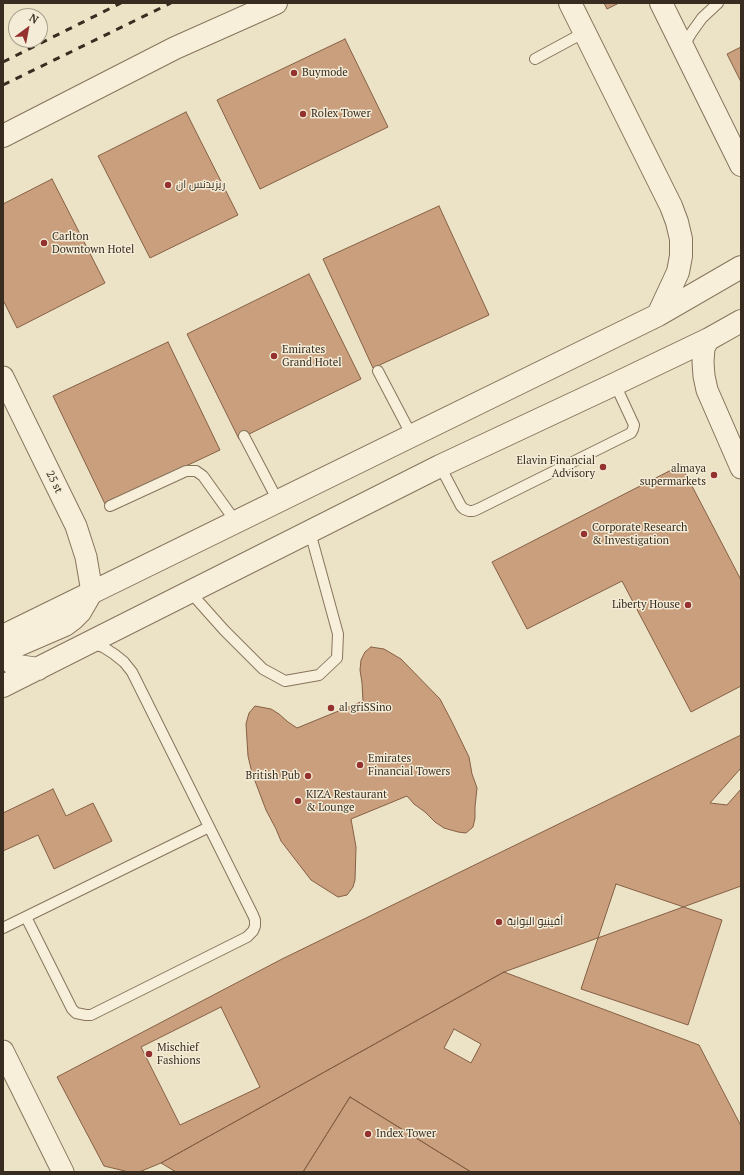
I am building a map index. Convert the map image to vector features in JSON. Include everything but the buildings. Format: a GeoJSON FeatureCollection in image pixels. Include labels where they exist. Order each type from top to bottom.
{"type":"FeatureCollection","features":[{"type":"Feature","properties":{"kind":"street"},"geometry":{"type":"LineString","coordinates":[[3,136],[175,48],[276,3]]}},
{"type":"Feature","properties":{"kind":"street"},"geometry":{"type":"LineString","coordinates":[[570,3],[678,222],[681,239],[681,256],[678,272],[658,315]]}},
{"type":"Feature","properties":{"kind":"street"},"geometry":{"type":"LineString","coordinates":[[661,3],[741,165]]}},
{"type":"Feature","properties":{"kind":"street"},"geometry":{"type":"LineString","coordinates":[[3,636],[658,315],[741,267]]}},
{"type":"Feature","properties":{"kind":"street"},"geometry":{"type":"LineString","coordinates":[[3,686],[191,593],[440,466],[709,339],[741,321]]}},
{"type":"Feature","properties":{"kind":"street"},"geometry":{"type":"LineString","coordinates":[[709,339],[704,348],[703,362],[707,390],[741,468]]}},
{"type":"Feature","properties":{"kind":"street","name":"25 st"},"geometry":{"type":"LineString","coordinates":[[3,377],[76,526],[86,557],[92,592]]}},
{"type":"Feature","properties":{"kind":"street"},"geometry":{"type":"LineString","coordinates":[[38,669],[13,664],[9,656],[10,651],[14,647],[64,625],[73,619],[80,612],[92,592]]}},
{"type":"Feature","properties":{"kind":"street"},"geometry":{"type":"LineString","coordinates":[[3,1050],[63,1172]]}},
{"type":"Feature","properties":{"kind":"lane"},"geometry":{"type":"LineString","coordinates":[[683,47],[702,18],[718,3]]}},
{"type":"Feature","properties":{"kind":"lane"},"geometry":{"type":"LineString","coordinates":[[535,59],[585,32]]}},
{"type":"Feature","properties":{"kind":"lane"},"geometry":{"type":"LineString","coordinates":[[378,371],[412,436]]}},
{"type":"Feature","properties":{"kind":"lane"},"geometry":{"type":"LineString","coordinates":[[440,466],[461,506],[469,511],[474,511],[631,433],[634,425],[615,384]]}},
{"type":"Feature","properties":{"kind":"lane"},"geometry":{"type":"LineString","coordinates":[[244,436],[278,501]]}},
{"type":"Feature","properties":{"kind":"lane"},"geometry":{"type":"LineString","coordinates":[[110,506],[186,471],[196,471],[203,476],[236,522]]}},
{"type":"Feature","properties":{"kind":"lane"},"geometry":{"type":"LineString","coordinates":[[191,593],[224,630],[263,669],[285,681],[319,675],[337,658],[338,634],[310,532]]}},
{"type":"Feature","properties":{"kind":"lane"},"geometry":{"type":"LineString","coordinates":[[26,917],[72,1009],[81,1015],[91,1015],[247,937],[253,932],[256,926],[256,920],[132,672],[124,662],[114,654],[92,642]]}},
{"type":"Feature","properties":{"kind":"lane"},"geometry":{"type":"LineString","coordinates":[[3,928],[209,826]]}},
{"type":"Feature","properties":{"kind":"railway"},"geometry":{"type":"LineString","coordinates":[[3,62],[121,3]]}},
{"type":"Feature","properties":{"kind":"railway"},"geometry":{"type":"LineString","coordinates":[[3,85],[171,3]]}},
{"type":"Feature","properties":{"kind":"place","name":"Buymode"},"geometry":{"type":"Point","coordinates":[294,73]}},
{"type":"Feature","properties":{"kind":"place","name":"Rolex Tower"},"geometry":{"type":"Point","coordinates":[303,114]}},
{"type":"Feature","properties":{"kind":"place","name":"ريزيدنس ان"},"geometry":{"type":"Point","coordinates":[168,185]}},
{"type":"Feature","properties":{"kind":"place","name":"Carlton Downtown Hotel"},"geometry":{"type":"Point","coordinates":[44,243]}},
{"type":"Feature","properties":{"kind":"place","name":"Emirates Grand Hotel"},"geometry":{"type":"Point","coordinates":[274,356]}},
{"type":"Feature","properties":{"kind":"place","name":"Elavin Financial Advisory"},"geometry":{"type":"Point","coordinates":[603,467]}},
{"type":"Feature","properties":{"kind":"place","name":"almaya supermarkets"},"geometry":{"type":"Point","coordinates":[714,475]}},
{"type":"Feature","properties":{"kind":"place","name":"Corporate Research & Investigation"},"geometry":{"type":"Point","coordinates":[584,534]}},
{"type":"Feature","properties":{"kind":"place","name":"Liberty House"},"geometry":{"type":"Point","coordinates":[688,605]}},
{"type":"Feature","properties":{"kind":"place","name":"al griSSino"},"geometry":{"type":"Point","coordinates":[331,708]}},
{"type":"Feature","properties":{"kind":"place","name":"Emirates Financial Towers"},"geometry":{"type":"Point","coordinates":[360,765]}},
{"type":"Feature","properties":{"kind":"place","name":"British Pub"},"geometry":{"type":"Point","coordinates":[308,776]}},
{"type":"Feature","properties":{"kind":"place","name":"KIZA Restaurant & Lounge"},"geometry":{"type":"Point","coordinates":[298,801]}},
{"type":"Feature","properties":{"kind":"place","name":"أفينيو البوابة"},"geometry":{"type":"Point","coordinates":[499,922]}},
{"type":"Feature","properties":{"kind":"place","name":"Mischief Fashions"},"geometry":{"type":"Point","coordinates":[149,1054]}},
{"type":"Feature","properties":{"kind":"place","name":"Index Tower"},"geometry":{"type":"Point","coordinates":[368,1134]}}]}
